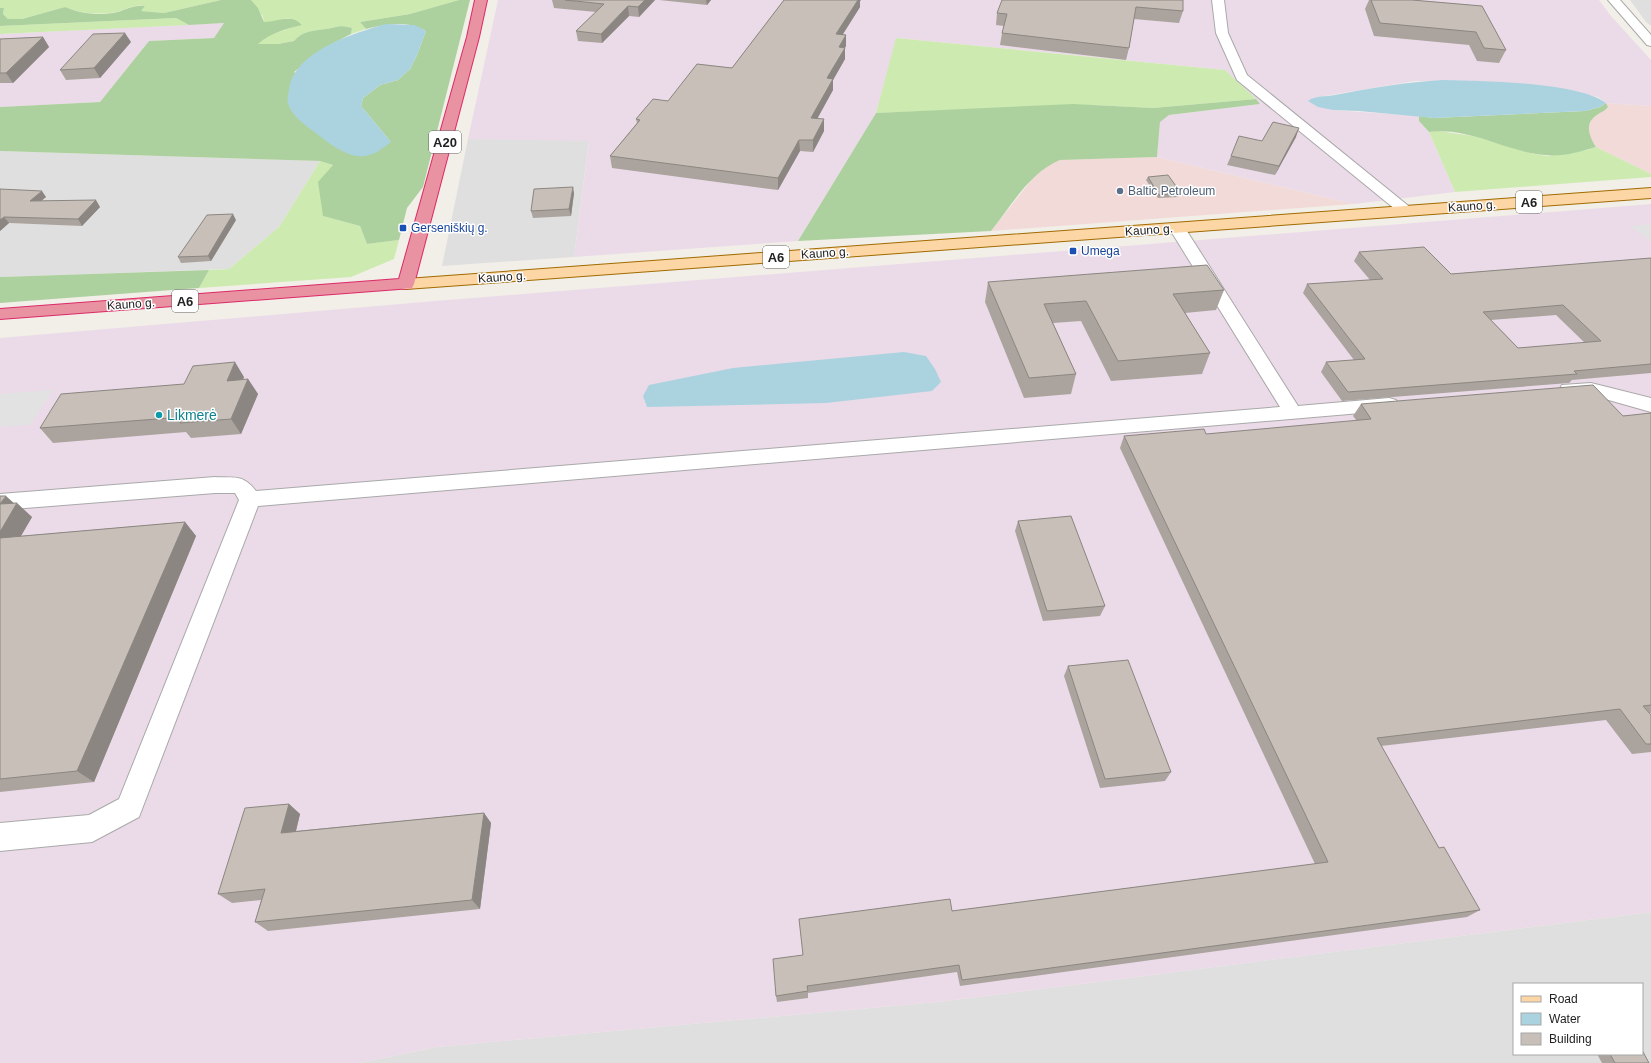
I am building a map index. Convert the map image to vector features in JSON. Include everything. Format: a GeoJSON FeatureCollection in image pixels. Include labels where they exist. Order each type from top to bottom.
{"type":"FeatureCollection","features":[{"type":"Feature","properties":{"kind":"highway","name":"A20"},"geometry":{"type":"LineString","coordinates":[[406,284],[473,37],[481,0]]}},
{"type":"Feature","properties":{"kind":"highway","name":"Kauno g."},"geometry":{"type":"LineString","coordinates":[[0,314],[406,284]]}},
{"type":"Feature","properties":{"kind":"main road","name":"Kauno g."},"geometry":{"type":"LineString","coordinates":[[406,284],[1651,193]]}},
{"type":"Feature","properties":{"kind":"street"},"geometry":{"type":"LineString","coordinates":[[1218,0],[1222,33],[1242,77],[1406,211]]}},
{"type":"Feature","properties":{"kind":"street"},"geometry":{"type":"LineString","coordinates":[[1614,0],[1651,42]]}},
{"type":"Feature","properties":{"kind":"street"},"geometry":{"type":"LineString","coordinates":[[1177,228],[1293,413]]}},
{"type":"Feature","properties":{"kind":"street"},"geometry":{"type":"LineString","coordinates":[[1555,391],[1590,389],[1651,405]]}},
{"type":"Feature","properties":{"kind":"street"},"geometry":{"type":"LineString","coordinates":[[250,499],[1404,404]]}},
{"type":"Feature","properties":{"kind":"street"},"geometry":{"type":"LineString","coordinates":[[0,502],[215,485],[242,486],[250,499]]}},
{"type":"Feature","properties":{"kind":"street"},"geometry":{"type":"LineString","coordinates":[[0,837],[92,828],[128,808],[250,499]]}},
{"type":"Feature","properties":{"kind":"shaded area"},"geometry":{"type":"Polygon","coordinates":[[[498,0],[1599,0],[1611,16],[1651,60],[1651,106],[1606,103],[1598,97],[1559,89],[1479,81],[1415,81],[1313,98],[1333,110],[1419,116],[1419,121],[1429,132],[1455,192],[1354,204],[1157,157],[1160,121],[1169,115],[1260,104],[1225,70],[897,38],[876,113],[798,241],[574,257],[589,141],[468,139],[498,0]]]}},
{"type":"Feature","properties":{"kind":"shaded area"},"geometry":{"type":"Polygon","coordinates":[[[1630,0],[1651,0],[1651,26],[1646,22],[1630,0]]]}},
{"type":"Feature","properties":{"kind":"shaded area"},"geometry":{"type":"Polygon","coordinates":[[[225,23],[214,38],[149,41],[100,102],[0,107],[0,34],[225,23]]]}},
{"type":"Feature","properties":{"kind":"shaded area"},"geometry":{"type":"Polygon","coordinates":[[[1606,103],[1651,106],[1651,174],[1596,147],[1590,137],[1588,125],[1592,119],[1608,107],[1606,103]]]}},
{"type":"Feature","properties":{"kind":"shaded area"},"geometry":{"type":"Polygon","coordinates":[[[468,139],[589,140],[574,257],[442,266],[468,139]]]}},
{"type":"Feature","properties":{"kind":"shaded area"},"geometry":{"type":"Polygon","coordinates":[[[0,151],[320,161],[279,227],[229,269],[0,277],[0,151]]]}},
{"type":"Feature","properties":{"kind":"shaded area"},"geometry":{"type":"Polygon","coordinates":[[[1157,157],[1354,204],[991,231],[1033,178],[1048,165],[1060,160],[1157,157]]]}},
{"type":"Feature","properties":{"kind":"shaded area"},"geometry":{"type":"Polygon","coordinates":[[[1651,204],[1651,912],[938,1002],[436,1047],[359,1063],[0,1063],[0,338],[435,301],[1651,204]]]}},
{"type":"Feature","properties":{"kind":"shaded area"},"geometry":{"type":"Polygon","coordinates":[[[1651,224],[1651,242],[1630,226],[1651,224]]]}},
{"type":"Feature","properties":{"kind":"shaded area"},"geometry":{"type":"Polygon","coordinates":[[[53,390],[30,425],[0,427],[0,394],[53,390]]]}},
{"type":"Feature","properties":{"kind":"shaded area"},"geometry":{"type":"Polygon","coordinates":[[[1651,912],[1651,1063],[359,1063],[436,1047],[938,1002],[1651,912]]]}},
{"type":"Feature","properties":{"kind":"green space"},"geometry":{"type":"Polygon","coordinates":[[[0,0],[221,0],[164,13],[140,11],[145,6],[134,6],[117,12],[104,13],[84,12],[65,7],[22,19],[8,19],[3,14],[4,8],[0,8],[0,0]]]}},
{"type":"Feature","properties":{"kind":"green space"},"geometry":{"type":"Polygon","coordinates":[[[221,0],[251,0],[258,8],[264,22],[293,19],[302,25],[273,34],[258,44],[278,44],[294,41],[304,33],[316,30],[341,26],[352,28],[351,34],[326,47],[294,72],[391,142],[361,106],[363,98],[380,85],[398,80],[410,69],[426,31],[404,24],[366,29],[360,22],[410,14],[459,0],[470,0],[423,187],[407,208],[399,240],[367,244],[360,226],[323,216],[318,182],[333,165],[320,161],[0,151],[0,107],[100,102],[149,41],[214,38],[224,23],[189,25],[176,18],[0,26],[0,8],[4,8],[3,14],[8,19],[22,19],[65,7],[84,13],[98,14],[118,12],[134,7],[145,6],[141,11],[164,13],[221,0]]]}},
{"type":"Feature","properties":{"kind":"green space"},"geometry":{"type":"Polygon","coordinates":[[[251,0],[459,0],[410,14],[360,22],[366,29],[351,34],[352,28],[341,26],[308,32],[301,35],[294,41],[278,44],[257,44],[270,35],[302,24],[288,18],[276,22],[264,22],[263,17],[251,0]]]}},
{"type":"Feature","properties":{"kind":"green space"},"geometry":{"type":"Polygon","coordinates":[[[176,18],[189,25],[0,34],[0,26],[176,18]]]}},
{"type":"Feature","properties":{"kind":"green space"},"geometry":{"type":"Polygon","coordinates":[[[896,38],[1225,70],[1256,99],[1153,108],[1092,105],[876,113],[896,38]]]}},
{"type":"Feature","properties":{"kind":"green space"},"geometry":{"type":"Polygon","coordinates":[[[1256,99],[1260,104],[1169,115],[1160,122],[1157,157],[1060,160],[1049,165],[1030,181],[991,231],[798,241],[876,113],[1073,104],[1153,108],[1256,99]]]}},
{"type":"Feature","properties":{"kind":"green space"},"geometry":{"type":"Polygon","coordinates":[[[1606,103],[1608,107],[1606,110],[1593,118],[1589,126],[1591,138],[1596,147],[1564,155],[1530,153],[1459,133],[1444,131],[1429,132],[1419,121],[1419,116],[1434,118],[1585,111],[1600,107],[1606,103]]]}},
{"type":"Feature","properties":{"kind":"green space"},"geometry":{"type":"Polygon","coordinates":[[[1438,131],[1473,136],[1534,154],[1547,156],[1587,150],[1596,147],[1651,174],[1651,177],[1455,192],[1429,132],[1438,131]]]}},
{"type":"Feature","properties":{"kind":"green space"},"geometry":{"type":"Polygon","coordinates":[[[320,161],[333,165],[323,216],[360,226],[367,244],[399,240],[394,259],[351,277],[199,288],[209,270],[229,269],[279,227],[320,161]]]}},
{"type":"Feature","properties":{"kind":"green space"},"geometry":{"type":"Polygon","coordinates":[[[209,270],[199,288],[0,303],[0,277],[209,270]]]}},
{"type":"Feature","properties":{"kind":"water"},"geometry":{"type":"Polygon","coordinates":[[[386,24],[415,25],[426,31],[410,69],[398,80],[380,85],[363,98],[361,106],[391,142],[372,154],[365,156],[353,155],[330,144],[297,118],[288,103],[289,92],[293,77],[301,65],[313,55],[342,39],[386,24]]]}},
{"type":"Feature","properties":{"kind":"water"},"geometry":{"type":"Polygon","coordinates":[[[1443,80],[1504,82],[1552,87],[1593,96],[1606,103],[1600,107],[1585,111],[1434,118],[1333,110],[1318,107],[1308,101],[1318,97],[1375,88],[1443,80]]]}},
{"type":"Feature","properties":{"kind":"water"},"geometry":{"type":"Polygon","coordinates":[[[904,352],[926,356],[935,369],[941,382],[932,391],[826,403],[647,407],[643,396],[649,385],[733,368],[904,352]]]}},
{"type":"Feature","properties":{"kind":"building"},"geometry":{"type":"Polygon","coordinates":[[[565,0],[645,0],[638,7],[628,6],[601,34],[576,31],[604,4],[565,0]]]}},
{"type":"Feature","properties":{"kind":"building"},"geometry":{"type":"Polygon","coordinates":[[[784,0],[858,0],[836,34],[846,35],[839,47],[845,48],[827,78],[833,79],[811,118],[824,119],[813,140],[799,140],[778,178],[610,156],[640,120],[636,119],[653,99],[668,101],[697,64],[732,68],[784,0]]]}},
{"type":"Feature","properties":{"kind":"building"},"geometry":{"type":"Polygon","coordinates":[[[1002,0],[1183,0],[1183,11],[1136,7],[1129,48],[1002,33],[1007,14],[997,13],[1002,0]]]}},
{"type":"Feature","properties":{"kind":"building"},"geometry":{"type":"Polygon","coordinates":[[[1371,0],[1412,0],[1482,6],[1506,50],[1484,48],[1476,32],[1380,23],[1371,0]]]}},
{"type":"Feature","properties":{"kind":"building"},"geometry":{"type":"Polygon","coordinates":[[[125,33],[94,68],[60,70],[93,34],[125,33]]]}},
{"type":"Feature","properties":{"kind":"building"},"geometry":{"type":"Polygon","coordinates":[[[43,37],[6,73],[0,73],[0,39],[43,37]]]}},
{"type":"Feature","properties":{"kind":"building"},"geometry":{"type":"Polygon","coordinates":[[[1273,122],[1299,128],[1279,166],[1231,156],[1239,136],[1262,141],[1273,122]]]}},
{"type":"Feature","properties":{"kind":"building"},"geometry":{"type":"Polygon","coordinates":[[[1168,175],[1181,193],[1159,195],[1148,177],[1168,175]]]}},
{"type":"Feature","properties":{"kind":"building"},"geometry":{"type":"Polygon","coordinates":[[[573,187],[569,209],[531,211],[534,189],[573,187]]]}},
{"type":"Feature","properties":{"kind":"building"},"geometry":{"type":"Polygon","coordinates":[[[0,189],[42,191],[30,201],[96,200],[78,219],[4,217],[0,220],[0,189]]]}},
{"type":"Feature","properties":{"kind":"building"},"geometry":{"type":"Polygon","coordinates":[[[233,214],[208,256],[178,257],[207,215],[233,214]]]}},
{"type":"Feature","properties":{"kind":"building"},"geometry":{"type":"Polygon","coordinates":[[[1424,247],[1451,274],[1651,258],[1651,364],[1574,371],[1577,374],[1348,392],[1326,362],[1365,359],[1307,284],[1383,279],[1359,252],[1424,247]],[[1563,305],[1483,312],[1518,348],[1601,341],[1563,305]]]}},
{"type":"Feature","properties":{"kind":"building"},"geometry":{"type":"Polygon","coordinates":[[[1207,265],[1224,290],[1173,294],[1210,353],[1118,361],[1086,301],[1044,304],[1076,374],[1029,378],[988,282],[1207,265]]]}},
{"type":"Feature","properties":{"kind":"building"},"geometry":{"type":"Polygon","coordinates":[[[235,362],[227,381],[248,379],[231,419],[180,423],[183,417],[40,428],[61,394],[184,384],[193,366],[235,362]]]}},
{"type":"Feature","properties":{"kind":"building"},"geometry":{"type":"Polygon","coordinates":[[[1593,385],[1623,416],[1651,413],[1651,705],[1643,706],[1651,715],[1651,744],[1646,744],[1620,709],[1377,738],[1439,848],[1444,847],[1480,910],[962,980],[959,965],[807,986],[808,991],[776,996],[773,959],[803,955],[799,919],[950,899],[952,911],[1328,862],[1124,436],[1204,429],[1206,434],[1371,419],[1361,404],[1593,385]]]}},
{"type":"Feature","properties":{"kind":"building"},"geometry":{"type":"Polygon","coordinates":[[[0,496],[6,496],[0,504],[0,496]]]}},
{"type":"Feature","properties":{"kind":"building"},"geometry":{"type":"Polygon","coordinates":[[[17,503],[0,532],[0,504],[17,503]]]}},
{"type":"Feature","properties":{"kind":"building"},"geometry":{"type":"Polygon","coordinates":[[[1071,516],[1105,606],[1047,611],[1018,521],[1071,516]]]}},
{"type":"Feature","properties":{"kind":"building"},"geometry":{"type":"Polygon","coordinates":[[[185,522],[77,771],[0,779],[0,538],[185,522]]]}},
{"type":"Feature","properties":{"kind":"building"},"geometry":{"type":"Polygon","coordinates":[[[1128,660],[1171,772],[1105,779],[1068,666],[1128,660]]]}},
{"type":"Feature","properties":{"kind":"building"},"geometry":{"type":"Polygon","coordinates":[[[289,804],[281,833],[484,813],[472,900],[255,922],[265,889],[218,894],[245,808],[289,804]]]}},
{"type":"Feature","properties":{"kind":"building"},"geometry":{"type":"Polygon","coordinates":[[[1643,1052],[1649,1063],[1615,1063],[1611,1055],[1643,1055],[1643,1052]]]}},
{"type":"Feature","properties":{"kind":"place","name":"Baltic Petroleum"},"geometry":{"type":"Point","coordinates":[1120,191]}},
{"type":"Feature","properties":{"kind":"place","name":"Gerseniškių g."},"geometry":{"type":"Point","coordinates":[403,228]}},
{"type":"Feature","properties":{"kind":"place","name":"Umega"},"geometry":{"type":"Point","coordinates":[1073,251]}},
{"type":"Feature","properties":{"kind":"place","name":"Likmerė"},"geometry":{"type":"Point","coordinates":[159,415]}}]}
